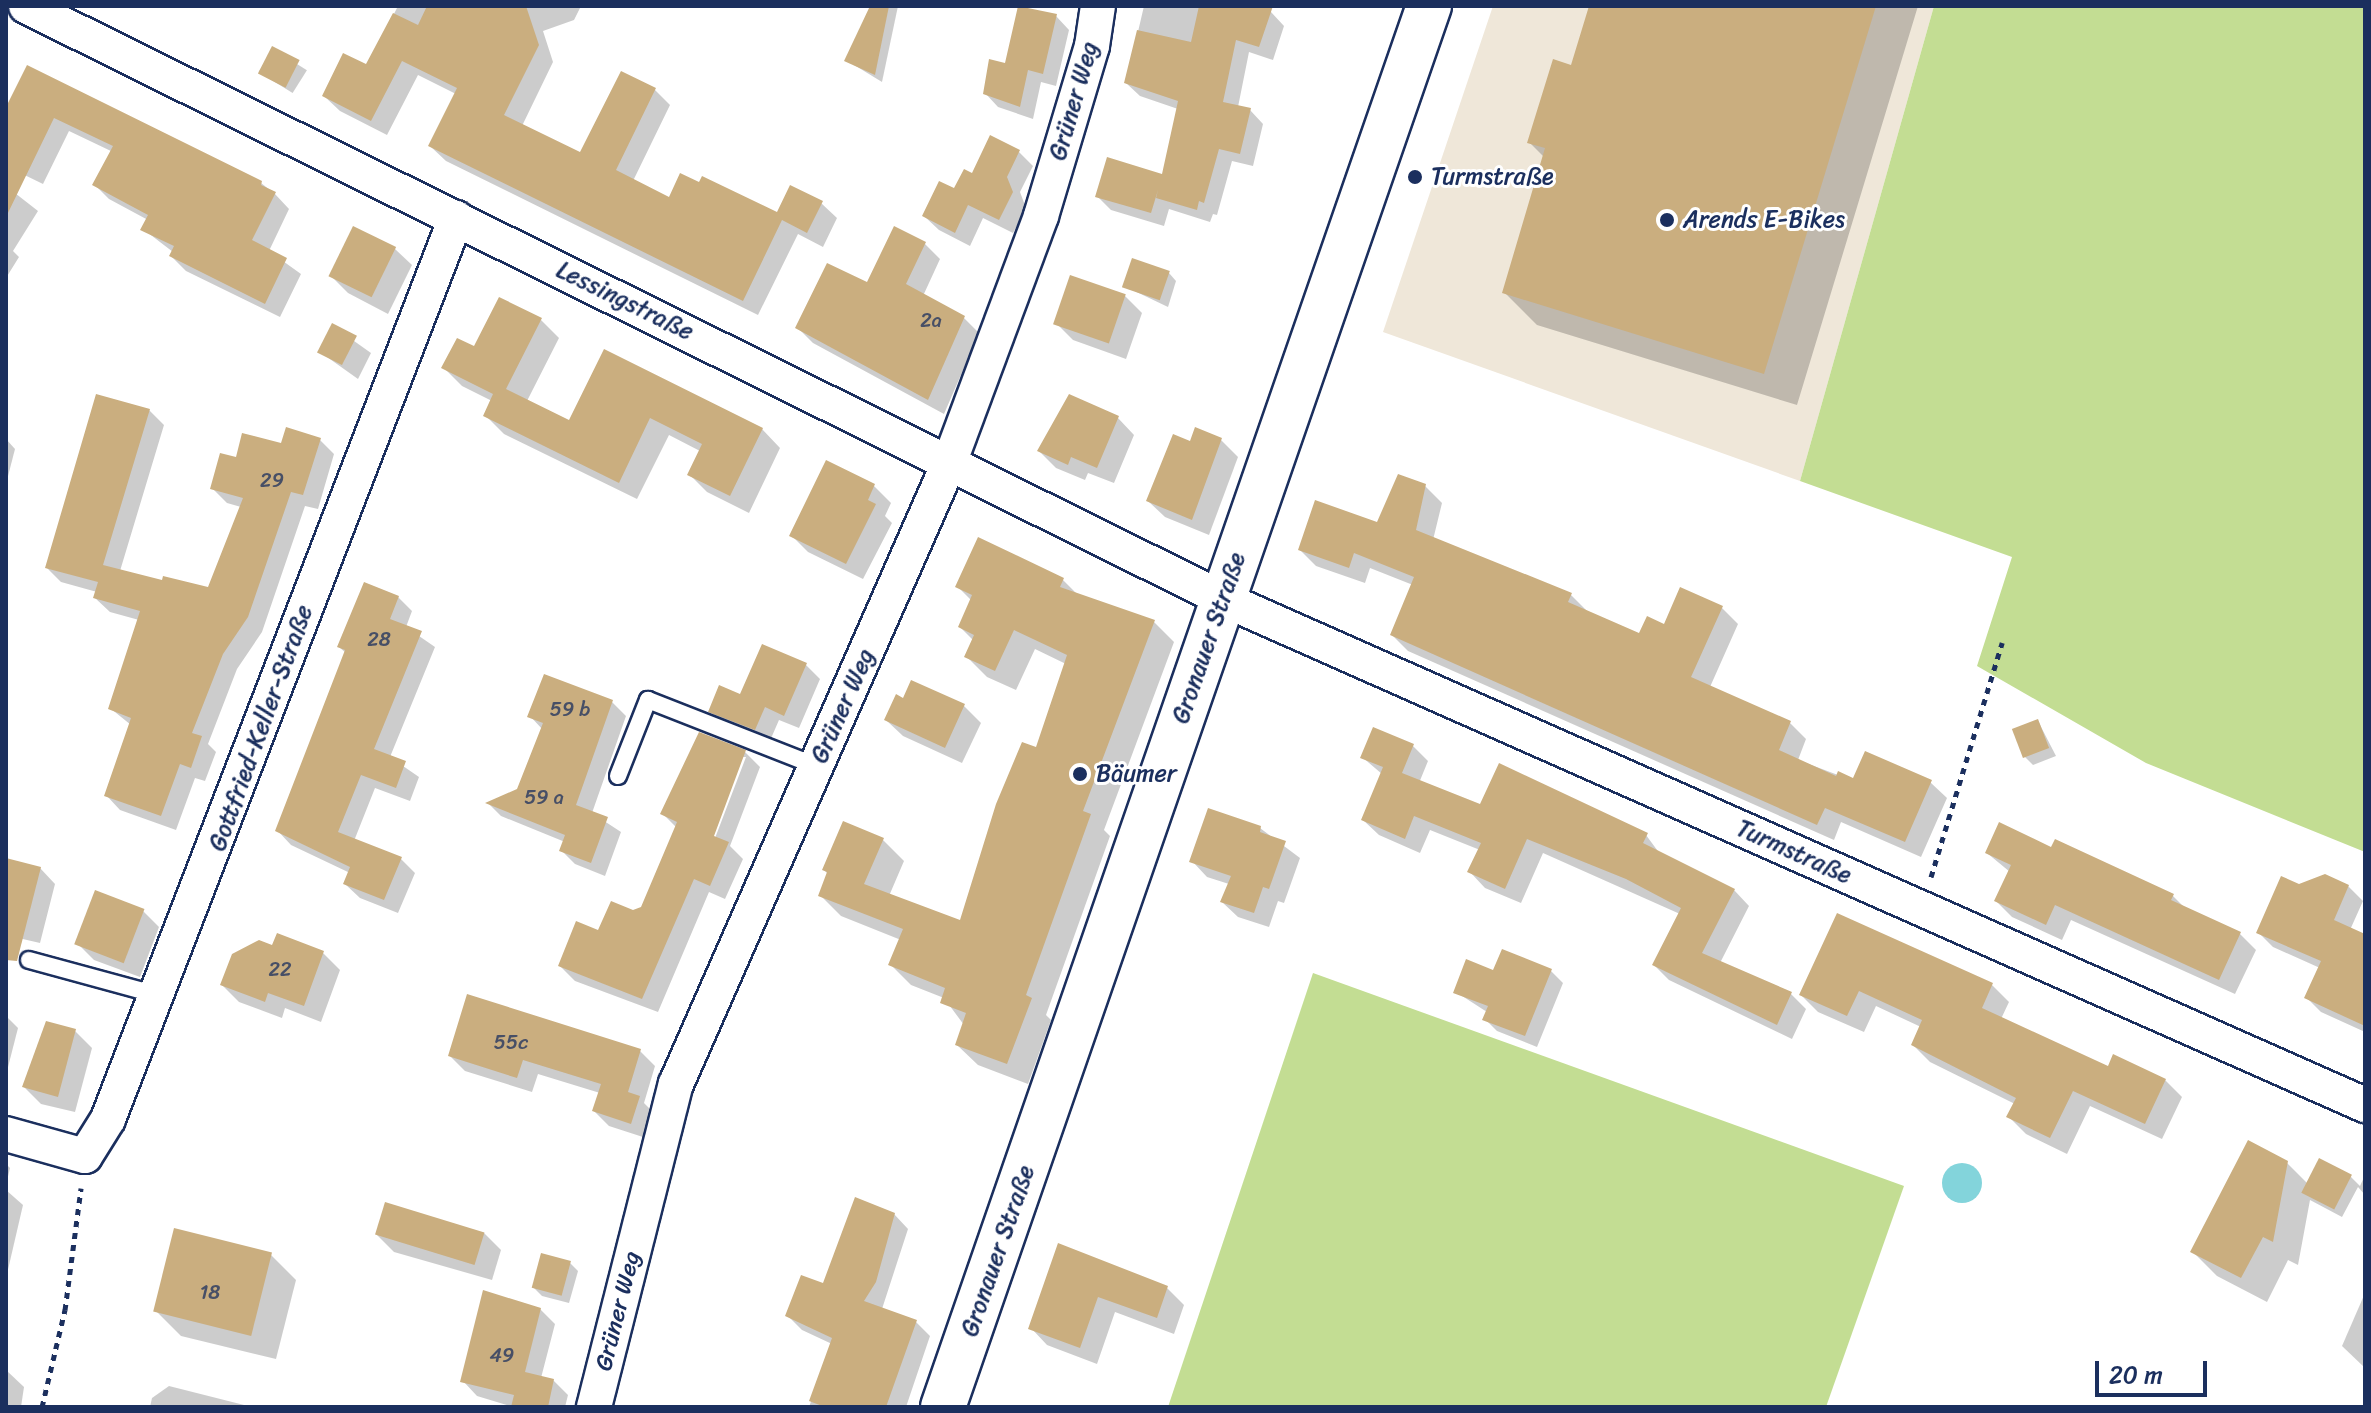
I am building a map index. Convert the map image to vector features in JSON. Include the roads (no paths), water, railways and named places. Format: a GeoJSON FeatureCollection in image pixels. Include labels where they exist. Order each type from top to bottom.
{"type":"FeatureCollection","features":[{"type":"Feature","properties":{"kind":"main road","name":"Gronauer Straße"},"geometry":{"type":"LineString","coordinates":[[943,1407],[1429,6]]}},
{"type":"Feature","properties":{"kind":"street","name":"Lessingstraße"},"geometry":{"type":"LineString","coordinates":[[26,6],[950,461],[1223,599]]}},
{"type":"Feature","properties":{"kind":"street","name":"Grüner Weg"},"geometry":{"type":"LineString","coordinates":[[594,1407],[676,1084],[950,461],[1041,216],[1092,46],[1098,6]]}},
{"type":"Feature","properties":{"kind":"street","name":"Gottfried-Keller-Straße"},"geometry":{"type":"LineString","coordinates":[[6,1134],[85,1156],[108,1119],[456,218]]}},
{"type":"Feature","properties":{"kind":"street","name":"Turmstraße"},"geometry":{"type":"LineString","coordinates":[[1223,599],[2365,1105]]}},
{"type":"Feature","properties":{"kind":"lane"},"geometry":{"type":"LineString","coordinates":[[618,776],[648,700],[816,766]]}},
{"type":"Feature","properties":{"kind":"lane"},"geometry":{"type":"LineString","coordinates":[[29,960],[158,995]]}},
{"type":"Feature","properties":{"kind":"water"},"geometry":{"type":"Polygon","coordinates":[[[1962,1163],[1976,1169],[1982,1183],[1976,1197],[1962,1203],[1948,1197],[1942,1183],[1948,1169],[1962,1163]]]}},
{"type":"Feature","properties":{"kind":"place","name":"Turmstraße"},"geometry":{"type":"Point","coordinates":[1415,177]}},
{"type":"Feature","properties":{"kind":"place","name":"Arends E-Bikes"},"geometry":{"type":"Point","coordinates":[1667,220]}},
{"type":"Feature","properties":{"kind":"place","name":"Bäumer"},"geometry":{"type":"Point","coordinates":[1080,774]}}]}
